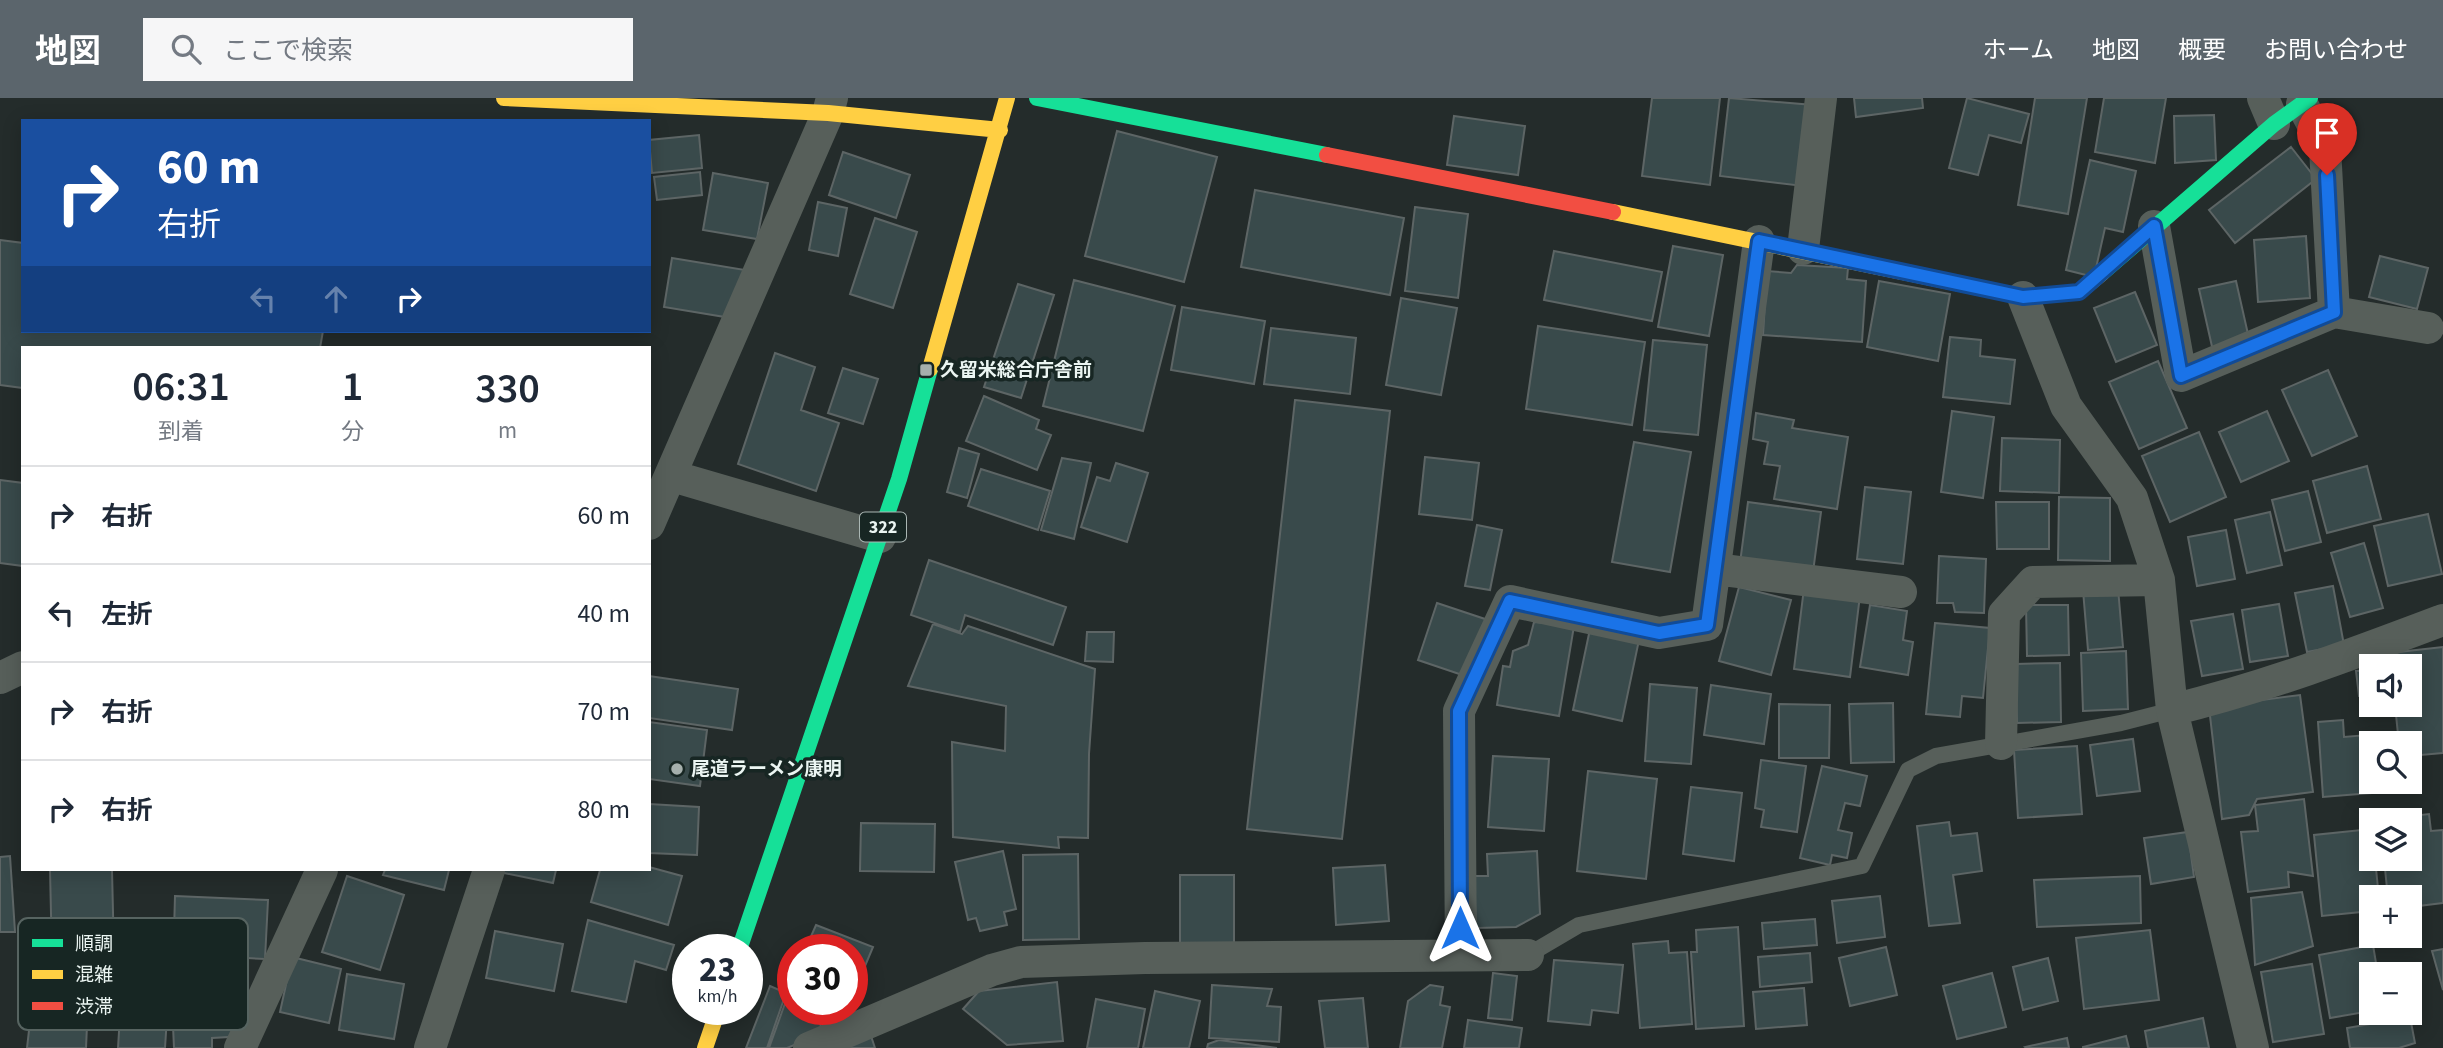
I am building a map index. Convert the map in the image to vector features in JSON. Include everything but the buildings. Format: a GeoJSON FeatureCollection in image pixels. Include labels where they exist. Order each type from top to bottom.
{"type":"FeatureCollection","features":[{"type":"Feature","properties":{"kind":"main road"},"geometry":{"type":"LineString","coordinates":[[504,98],[830,106],[1000,130]]}},
{"type":"Feature","properties":{"kind":"main road","name":"322"},"geometry":{"type":"LineString","coordinates":[[745,934],[880,537],[1000,130],[1007,98]]}},
{"type":"Feature","properties":{"kind":"main road"},"geometry":{"type":"LineString","coordinates":[[1037,98],[1803,249],[2023,297],[2079,292],[2154,226],[2268,111],[2306,101]]}},
{"type":"Feature","properties":{"kind":"main road"},"geometry":{"type":"LineString","coordinates":[[705,1048],[713,1025]]}},
{"type":"Feature","properties":{"kind":"street"},"geometry":{"type":"LineString","coordinates":[[1803,249],[1821,98]]}},
{"type":"Feature","properties":{"kind":"street"},"geometry":{"type":"LineString","coordinates":[[2306,101],[2325,148],[2334,312]]}},
{"type":"Feature","properties":{"kind":"street"},"geometry":{"type":"LineString","coordinates":[[651,520],[830,106]]}},
{"type":"Feature","properties":{"kind":"street"},"geometry":{"type":"LineString","coordinates":[[2154,226],[2181,376],[2334,312],[2428,328]]}},
{"type":"Feature","properties":{"kind":"street"},"geometry":{"type":"LineString","coordinates":[[1461,954],[1459,711],[1510,601],[1659,633],[1707,625],[1759,241]]}},
{"type":"Feature","properties":{"kind":"street"},"geometry":{"type":"LineString","coordinates":[[2023,297],[2066,406],[2132,498],[2159,580],[2172,710],[2253,1048]]}},
{"type":"Feature","properties":{"kind":"street"},"geometry":{"type":"LineString","coordinates":[[671,476],[880,537]]}},
{"type":"Feature","properties":{"kind":"street"},"geometry":{"type":"LineString","coordinates":[[1715,569],[1901,592]]}},
{"type":"Feature","properties":{"kind":"street"},"geometry":{"type":"LineString","coordinates":[[2001,744],[2004,614],[2033,582],[2159,580]]}},
{"type":"Feature","properties":{"kind":"street"},"geometry":{"type":"LineString","coordinates":[[2172,710],[2294,676],[2443,620]]}},
{"type":"Feature","properties":{"kind":"street"},"geometry":{"type":"LineString","coordinates":[[0,678],[21,668]]}},
{"type":"Feature","properties":{"kind":"street"},"geometry":{"type":"LineString","coordinates":[[240,1048],[322,871]]}},
{"type":"Feature","properties":{"kind":"street"},"geometry":{"type":"LineString","coordinates":[[430,1048],[489,871]]}},
{"type":"Feature","properties":{"kind":"street"},"geometry":{"type":"LineString","coordinates":[[809,1048],[992,970],[1021,962],[1528,955]]}},
{"type":"Feature","properties":{"kind":"lane"},"geometry":{"type":"LineString","coordinates":[[1528,955],[1579,925],[1863,866],[1908,770],[1936,756],[2121,723],[2172,710]]}},
{"type":"Feature","properties":{"kind":"traffic: fast"},"geometry":{"type":"LineString","coordinates":[[1037,98],[1327,155]]}},
{"type":"Feature","properties":{"kind":"traffic: fast"},"geometry":{"type":"LineString","coordinates":[[2102,273],[2274,124],[2310,98]]}},
{"type":"Feature","properties":{"kind":"traffic: fast"},"geometry":{"type":"LineString","coordinates":[[744,934],[899,479],[930,369]]}},
{"type":"Feature","properties":{"kind":"traffic: slow"},"geometry":{"type":"LineString","coordinates":[[504,98],[828,113],[1000,130]]}},
{"type":"Feature","properties":{"kind":"traffic: slow"},"geometry":{"type":"LineString","coordinates":[[930,369],[1007,98]]}},
{"type":"Feature","properties":{"kind":"traffic: slow"},"geometry":{"type":"LineString","coordinates":[[1613,212],[2023,297],[2079,292],[2102,273]]}},
{"type":"Feature","properties":{"kind":"traffic: slow"},"geometry":{"type":"LineString","coordinates":[[705,1048],[713,1025]]}},
{"type":"Feature","properties":{"kind":"traffic: jam"},"geometry":{"type":"LineString","coordinates":[[1327,155],[1613,212]]}},
{"type":"Feature","properties":{"kind":"place","name":"久留米総合庁舎前"},"geometry":{"type":"Point","coordinates":[926,370]}},
{"type":"Feature","properties":{"kind":"place","name":"尾道ラーメン康明"},"geometry":{"type":"Point","coordinates":[677,769]}},
{"type":"Feature","properties":{"kind":"route"},"geometry":{"type":"LineString","coordinates":[[1460,928],[1459,711],[1510,601],[1659,633],[1707,625],[1759,241],[2023,297],[2079,292],[2154,226],[2181,376],[2334,312],[2327,175]]}}]}
